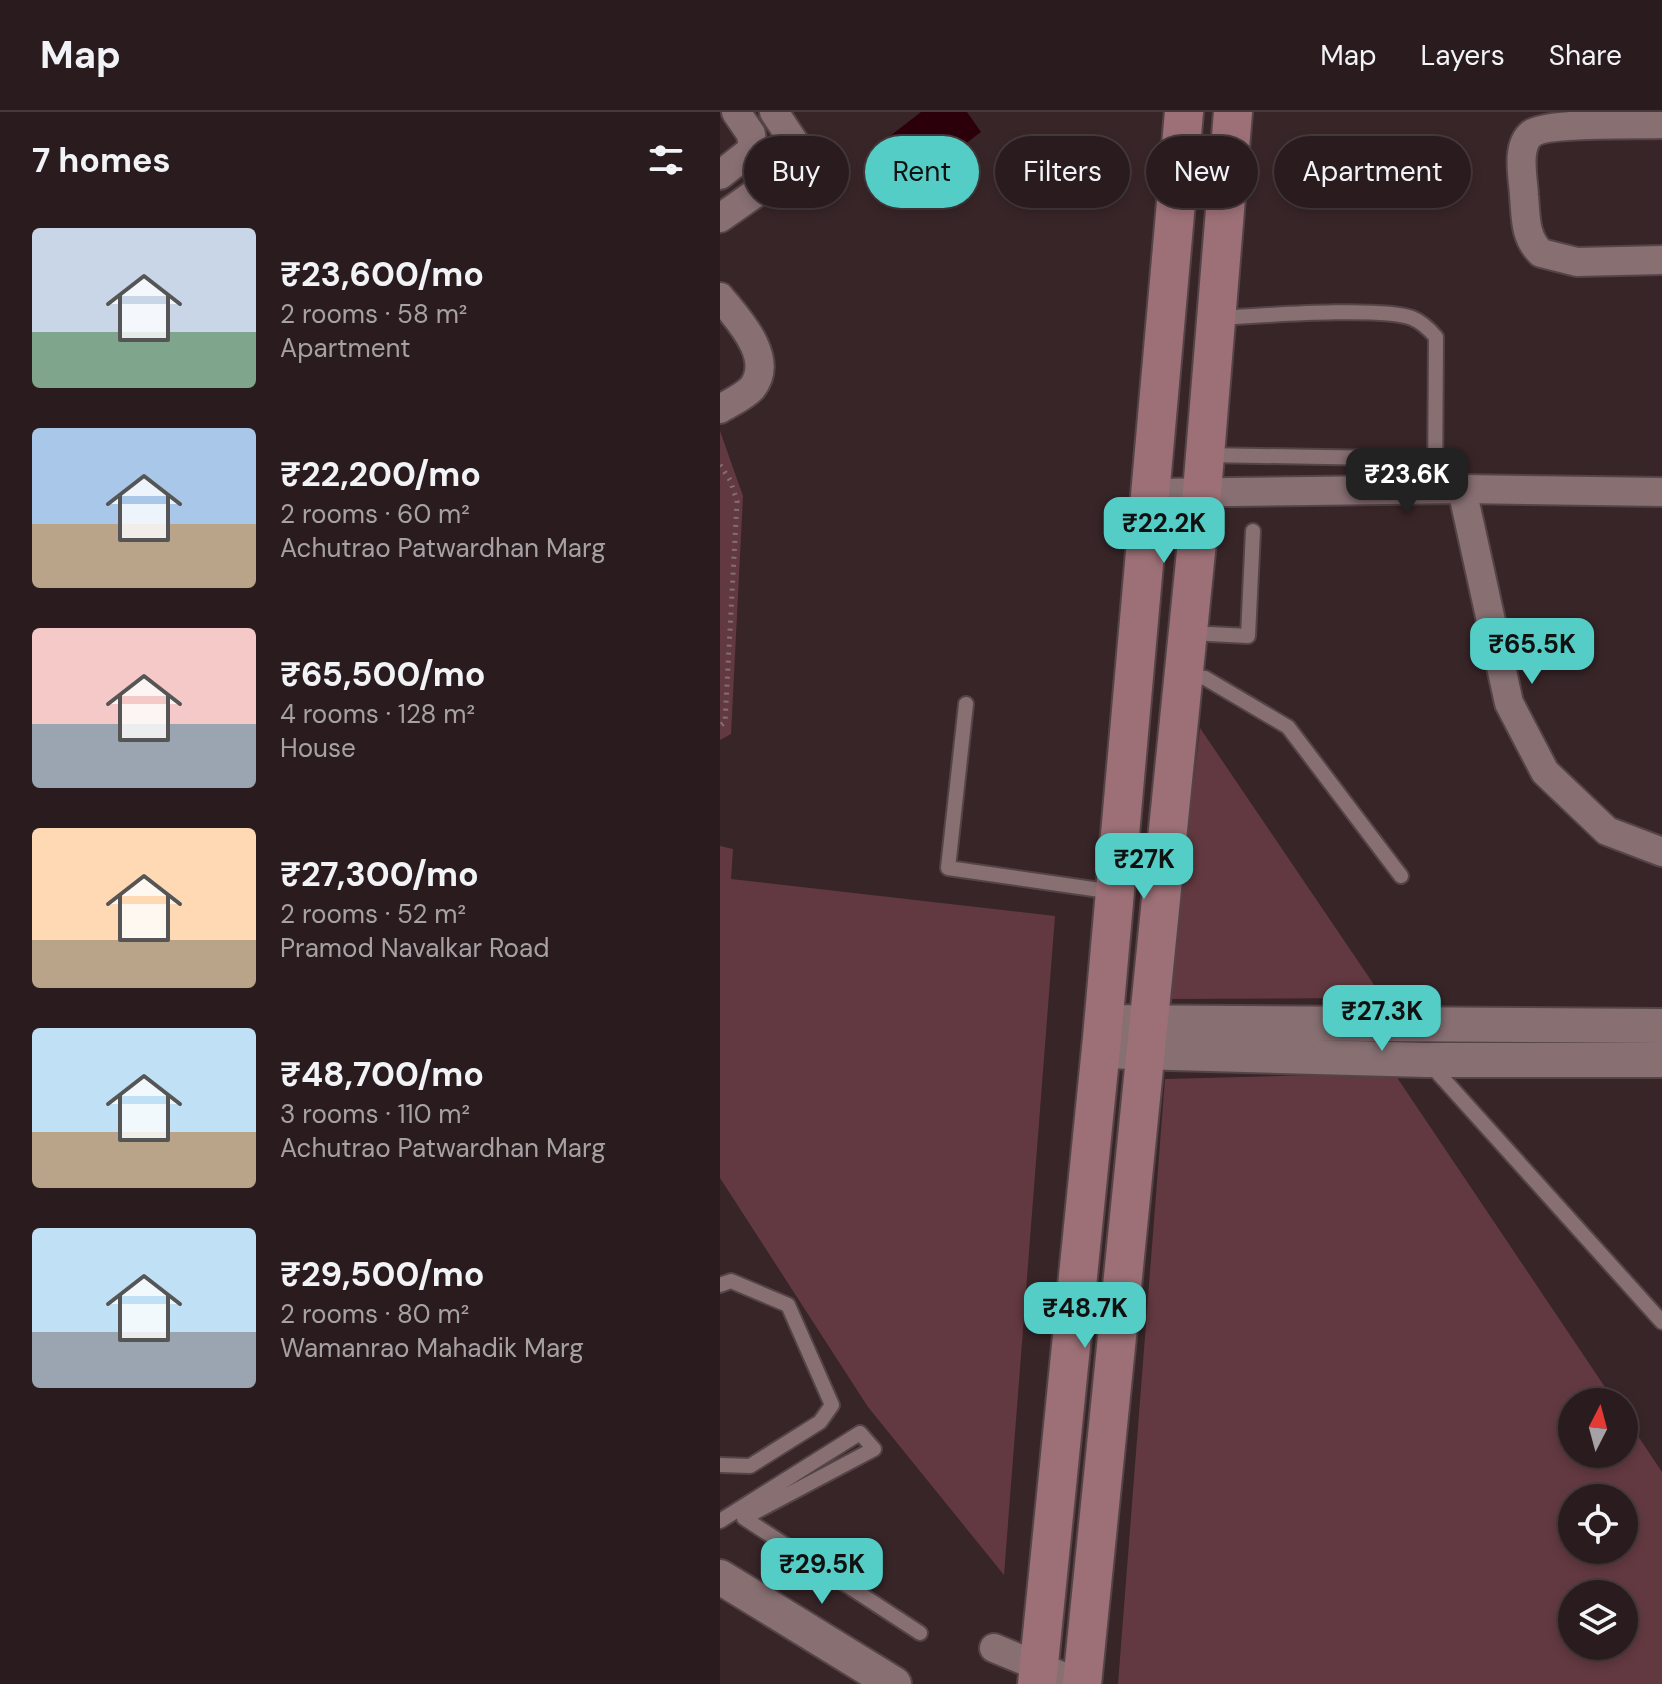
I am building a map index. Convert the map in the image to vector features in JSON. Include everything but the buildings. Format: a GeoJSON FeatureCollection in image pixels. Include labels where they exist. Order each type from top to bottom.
{"type":"FeatureCollection","features":[{"type":"Feature","properties":{"kind":"main road"},"geometry":{"type":"LineString","coordinates":[[1038,1676],[1102,1037],[1184,112]]}},
{"type":"Feature","properties":{"kind":"main road"},"geometry":{"type":"LineString","coordinates":[[1082,1684],[1202,492],[1233,112]]}},
{"type":"Feature","properties":{"kind":"street"},"geometry":{"type":"LineString","coordinates":[[720,175],[753,149],[751,134],[736,112]]}},
{"type":"Feature","properties":{"kind":"street"},"geometry":{"type":"LineString","coordinates":[[720,218],[797,164],[802,154],[774,112]]}},
{"type":"Feature","properties":{"kind":"street"},"geometry":{"type":"LineString","coordinates":[[1662,124],[1548,127],[1531,134],[1523,148],[1522,163],[1528,233],[1532,245],[1541,253],[1577,262],[1662,260]]}},
{"type":"Feature","properties":{"kind":"street"},"geometry":{"type":"LineString","coordinates":[[720,297],[754,341],[758,375],[752,388],[720,409]]}},
{"type":"Feature","properties":{"kind":"street"},"geometry":{"type":"LineString","coordinates":[[1151,493],[1448,489],[1662,492]]}},
{"type":"Feature","properties":{"kind":"street"},"geometry":{"type":"LineString","coordinates":[[1448,489],[1509,703],[1545,772],[1607,831],[1662,852]]}},
{"type":"Feature","properties":{"kind":"street"},"geometry":{"type":"LineString","coordinates":[[1102,1037],[1662,1026]]}},
{"type":"Feature","properties":{"kind":"street"},"geometry":{"type":"LineString","coordinates":[[1148,1038],[1426,1060],[1662,1060]]}},
{"type":"Feature","properties":{"kind":"street"},"geometry":{"type":"LineString","coordinates":[[720,1577],[894,1684]]}},
{"type":"Feature","properties":{"kind":"street"},"geometry":{"type":"LineString","coordinates":[[994,1648],[1038,1676],[1082,1684]]}},
{"type":"Feature","properties":{"kind":"lane"},"geometry":{"type":"LineString","coordinates":[[1216,318],[1364,313],[1410,317],[1428,327],[1436,337],[1435,459],[1448,489]]}},
{"type":"Feature","properties":{"kind":"lane"},"geometry":{"type":"LineString","coordinates":[[1205,455],[1435,459]]}},
{"type":"Feature","properties":{"kind":"lane"},"geometry":{"type":"LineString","coordinates":[[1188,632],[1248,636],[1253,531]]}},
{"type":"Feature","properties":{"kind":"lane"},"geometry":{"type":"LineString","coordinates":[[1184,675],[1205,678],[1288,727],[1401,876]]}},
{"type":"Feature","properties":{"kind":"lane"},"geometry":{"type":"LineString","coordinates":[[966,704],[948,868],[1114,892]]}},
{"type":"Feature","properties":{"kind":"lane"},"geometry":{"type":"LineString","coordinates":[[1426,1060],[1662,1322]]}},
{"type":"Feature","properties":{"kind":"lane"},"geometry":{"type":"LineString","coordinates":[[720,1285],[731,1281],[788,1305],[832,1405],[820,1422],[750,1466],[720,1465]]}},
{"type":"Feature","properties":{"kind":"lane"},"geometry":{"type":"LineString","coordinates":[[720,1521],[860,1433],[874,1449],[744,1518],[920,1633]]}},
{"type":"Feature","properties":{"kind":"path"},"geometry":{"type":"LineString","coordinates":[[720,465],[730,480],[737,501],[725,722],[720,726]]}},
{"type":"Feature","properties":{"kind":"shaded area"},"geometry":{"type":"Polygon","coordinates":[[[921,112],[967,112],[981,132],[976,136],[890,136],[921,112]]]}},
{"type":"Feature","properties":{"kind":"shaded area"},"geometry":{"type":"Polygon","coordinates":[[[720,431],[743,496],[731,734],[720,740],[720,431]]]}},
{"type":"Feature","properties":{"kind":"shaded area"},"geometry":{"type":"Polygon","coordinates":[[[1200,728],[1383,998],[1168,999],[1200,728]]]}},
{"type":"Feature","properties":{"kind":"shaded area"},"geometry":{"type":"Polygon","coordinates":[[[720,846],[733,849],[731,879],[1055,916],[1004,1575],[868,1407],[720,1178],[720,846]]]}},
{"type":"Feature","properties":{"kind":"shaded area"},"geometry":{"type":"Polygon","coordinates":[[[1394,1073],[1606,1388],[1558,1388],[1558,1468],[1638,1468],[1638,1436],[1662,1472],[1662,1684],[1118,1684],[1165,1079],[1394,1073]]]}}]}
